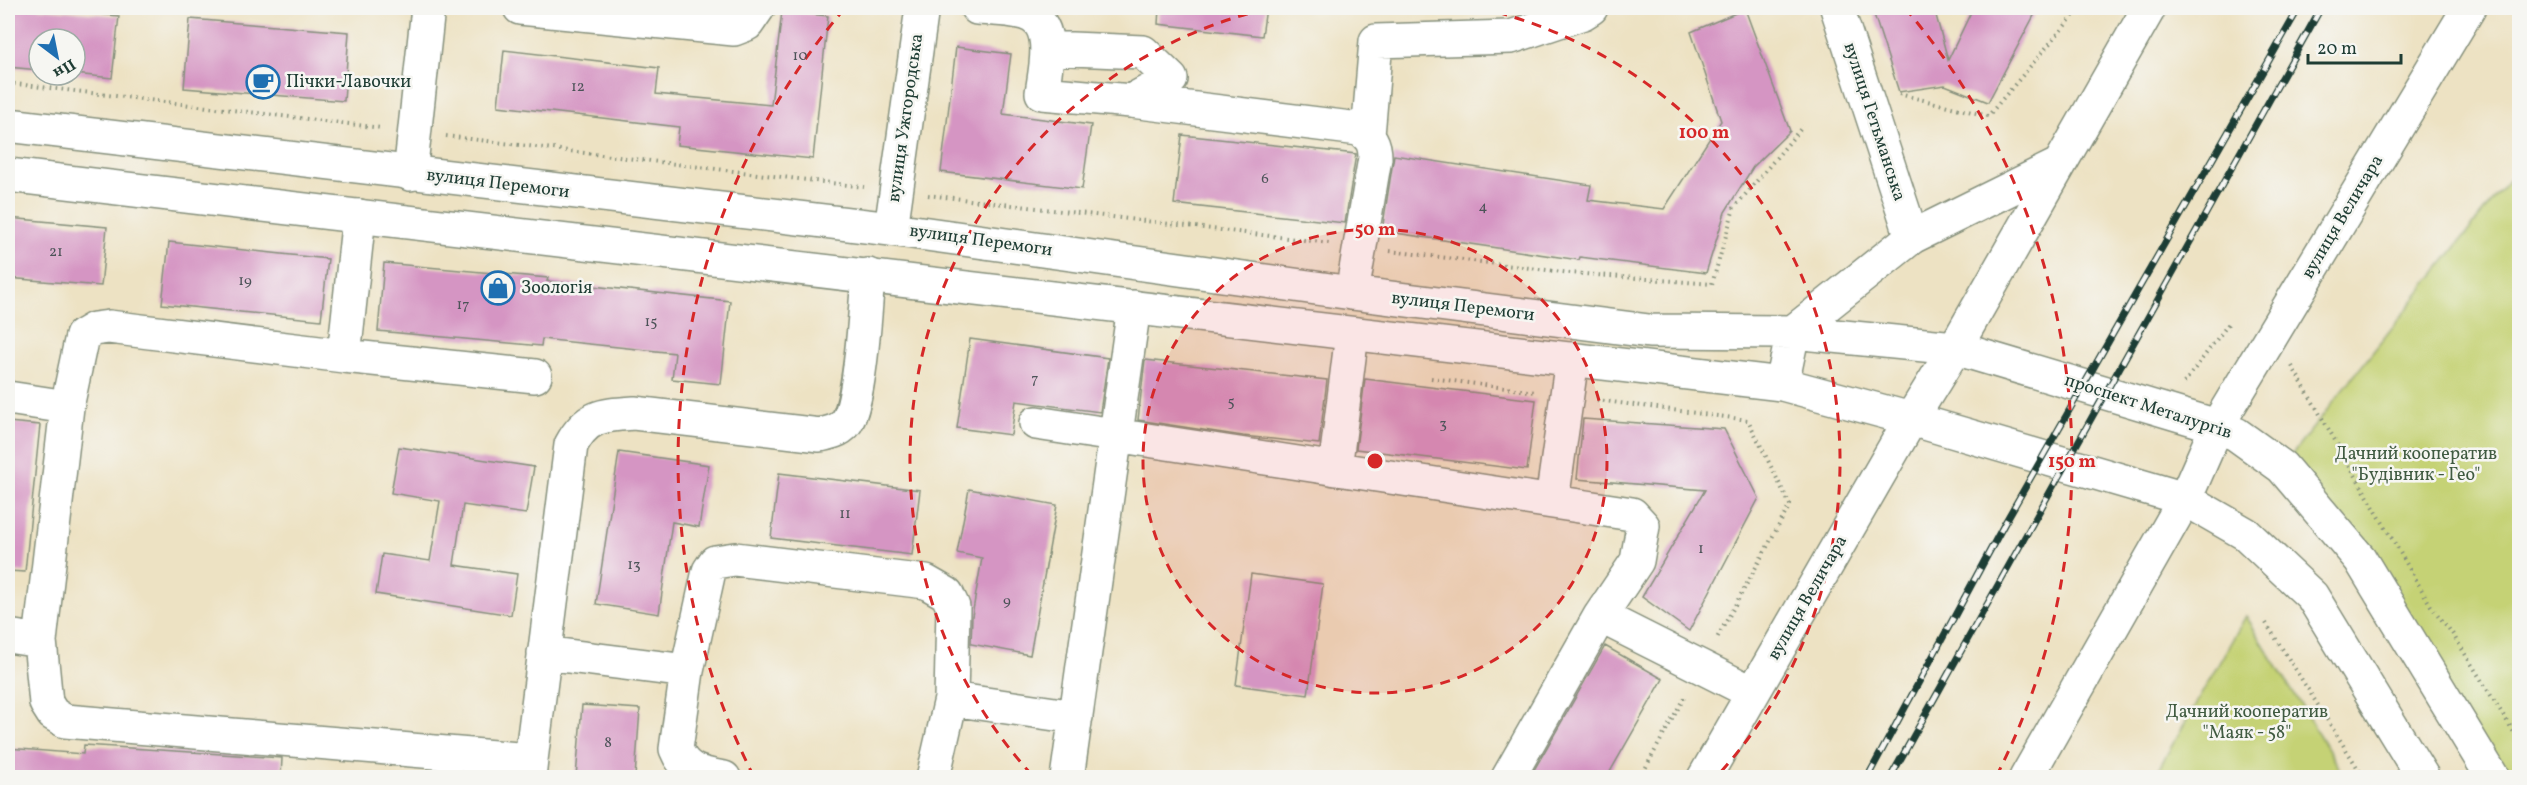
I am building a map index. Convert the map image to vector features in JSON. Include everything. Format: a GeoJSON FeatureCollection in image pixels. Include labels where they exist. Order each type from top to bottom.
{"type":"FeatureCollection","features":[{"type":"Feature","properties":{"kind":"main road"},"geometry":{"type":"LineString","coordinates":[[410,174],[428,8]]}},
{"type":"Feature","properties":{"kind":"main road"},"geometry":{"type":"LineString","coordinates":[[520,8],[734,29],[747,24],[758,8]]}},
{"type":"Feature","properties":{"kind":"main road","name":"вулиця Ужгородська"},"geometry":{"type":"LineString","coordinates":[[891,229],[922,8]]}},
{"type":"Feature","properties":{"kind":"main road"},"geometry":{"type":"LineString","coordinates":[[977,8],[1031,15],[1043,32],[1048,48],[1042,93],[1131,101],[1359,129],[1368,135],[1375,145],[1375,158],[1352,293]]}},
{"type":"Feature","properties":{"kind":"main road"},"geometry":{"type":"LineString","coordinates":[[1368,135],[1376,41],[1511,37],[1583,13],[1591,8]]}},
{"type":"Feature","properties":{"kind":"main road","name":"вулиця Гетьманська"},"geometry":{"type":"LineString","coordinates":[[1837,8],[1912,237]]}},
{"type":"Feature","properties":{"kind":"main road"},"geometry":{"type":"LineString","coordinates":[[1955,348],[2149,8]]}},
{"type":"Feature","properties":{"kind":"main road","name":"вулиця Величара"},"geometry":{"type":"LineString","coordinates":[[2186,499],[2217,426],[2469,8]]}},
{"type":"Feature","properties":{"kind":"main road"},"geometry":{"type":"LineString","coordinates":[[1048,48],[1143,52],[1171,79],[1131,101]]}},
{"type":"Feature","properties":{"kind":"main road","name":"вулиця Перемоги"},"geometry":{"type":"LineString","coordinates":[[8,125],[891,229],[1352,293],[1648,331],[1793,332],[1955,348]]}},
{"type":"Feature","properties":{"kind":"main road"},"geometry":{"type":"LineString","coordinates":[[1782,384],[1793,332],[1912,237],[2060,164]]}},
{"type":"Feature","properties":{"kind":"main road"},"geometry":{"type":"LineString","coordinates":[[8,175],[1782,384],[2186,499],[2246,534],[2312,596],[2423,777]]}},
{"type":"Feature","properties":{"kind":"main road"},"geometry":{"type":"LineString","coordinates":[[344,356],[359,216]]}},
{"type":"Feature","properties":{"kind":"main road"},"geometry":{"type":"LineString","coordinates":[[535,376],[344,356],[109,327],[94,329],[82,336],[67,406],[40,640],[46,703],[53,714],[65,721],[530,769],[571,445],[579,430],[590,421],[608,415],[634,413],[820,435],[835,431],[847,423],[855,400],[868,275]]}},
{"type":"Feature","properties":{"kind":"main road"},"geometry":{"type":"LineString","coordinates":[[1068,777],[1134,307]]}},
{"type":"Feature","properties":{"kind":"main road"},"geometry":{"type":"LineString","coordinates":[[1335,469],[1352,334]]}},
{"type":"Feature","properties":{"kind":"main road","name":"вулиця Величара"},"geometry":{"type":"LineString","coordinates":[[1704,777],[1911,419],[1955,348]]}},
{"type":"Feature","properties":{"kind":"main road","name":"проспект Металургів"},"geometry":{"type":"LineString","coordinates":[[1955,348],[2217,426],[2236,434],[2282,467],[2360,559],[2493,777]]}},
{"type":"Feature","properties":{"kind":"main road"},"geometry":{"type":"LineString","coordinates":[[1552,501],[1572,359]]}},
{"type":"Feature","properties":{"kind":"main road"},"geometry":{"type":"LineString","coordinates":[[8,398],[67,406]]}},
{"type":"Feature","properties":{"kind":"main road"},"geometry":{"type":"LineString","coordinates":[[1036,423],[1632,514],[1643,526],[1637,561],[1600,616],[1508,777]]}},
{"type":"Feature","properties":{"kind":"main road"},"geometry":{"type":"LineString","coordinates":[[2026,777],[2186,499]]}},
{"type":"Feature","properties":{"kind":"main road"},"geometry":{"type":"LineString","coordinates":[[724,777],[690,769],[680,760],[676,749],[687,671],[709,571],[716,562],[735,559],[926,582],[937,586],[947,594],[953,607],[951,699],[933,777]]}},
{"type":"Feature","properties":{"kind":"main road"},"geometry":{"type":"LineString","coordinates":[[1600,616],[1753,693]]}},
{"type":"Feature","properties":{"kind":"main road"},"geometry":{"type":"LineString","coordinates":[[8,636],[40,640]]}},
{"type":"Feature","properties":{"kind":"main road"},"geometry":{"type":"LineString","coordinates":[[544,653],[687,671]]}},
{"type":"Feature","properties":{"kind":"main road"},"geometry":{"type":"LineString","coordinates":[[951,699],[1076,717]]}},
{"type":"Feature","properties":{"kind":"path"},"geometry":{"type":"LineString","coordinates":[[1895,93],[1988,116],[2080,8]]}},
{"type":"Feature","properties":{"kind":"path"},"geometry":{"type":"LineString","coordinates":[[8,83],[1571,273],[1712,284],[1734,208],[1803,126]]}},
{"type":"Feature","properties":{"kind":"path"},"geometry":{"type":"LineString","coordinates":[[2292,367],[2431,606],[2452,633],[2520,742]]}},
{"type":"Feature","properties":{"kind":"path"},"geometry":{"type":"LineString","coordinates":[[2266,623],[2364,777]]}},
{"type":"Feature","properties":{"kind":"green space","name":"Дачний кооператив \"Будівник - Гео\""},"geometry":{"type":"Polygon","coordinates":[[[2519,167],[2519,777],[2493,777],[2282,467],[2519,167]]]}},
{"type":"Feature","properties":{"kind":"green space","name":"Дачний кооператив \"Маяк - 58\""},"geometry":{"type":"Polygon","coordinates":[[[2246,616],[2345,777],[2154,777],[2246,616]]]}},
{"type":"Feature","properties":{"kind":"building"},"geometry":{"type":"Polygon","coordinates":[[[8,8],[35,8],[119,16],[112,78],[87,75],[87,27],[27,27],[27,69],[8,67],[8,8]]]}},
{"type":"Feature","properties":{"kind":"building"},"geometry":{"type":"Polygon","coordinates":[[[1159,8],[1266,8],[1262,36],[1158,24],[1159,8]]]}},
{"type":"Feature","properties":{"kind":"building"},"geometry":{"type":"Polygon","coordinates":[[[1872,8],[1934,8],[1948,60],[1973,8],[2038,8],[1988,102],[1945,85],[1899,92],[1872,8]]]}},
{"type":"Feature","properties":{"kind":"building"},"geometry":{"type":"Polygon","coordinates":[[[1745,9],[1790,131],[1753,167],[1725,212],[1706,273],[1580,257],[1579,260],[1382,231],[1394,155],[1591,185],[1588,200],[1664,209],[1721,121],[1691,32],[1745,9]]]}},
{"type":"Feature","properties":{"kind":"building"},"geometry":{"type":"Polygon","coordinates":[[[782,11],[828,16],[813,159],[677,145],[679,127],[498,106],[504,50],[659,68],[656,94],[771,105],[782,11]]]}},
{"type":"Feature","properties":{"kind":"building"},"geometry":{"type":"Polygon","coordinates":[[[190,19],[349,32],[344,101],[184,88],[190,19]]]}},
{"type":"Feature","properties":{"kind":"building"},"geometry":{"type":"Polygon","coordinates":[[[956,47],[1011,54],[1003,114],[1091,125],[1082,189],[941,172],[956,47]]]}},
{"type":"Feature","properties":{"kind":"building"},"geometry":{"type":"Polygon","coordinates":[[[1182,135],[1356,154],[1345,223],[1174,204],[1182,135]]]}},
{"type":"Feature","properties":{"kind":"building"},"geometry":{"type":"Polygon","coordinates":[[[8,218],[107,227],[101,286],[8,278],[8,218]]]}},
{"type":"Feature","properties":{"kind":"building"},"geometry":{"type":"Polygon","coordinates":[[[169,242],[328,259],[321,320],[162,304],[169,242]]]}},
{"type":"Feature","properties":{"kind":"building"},"geometry":{"type":"Polygon","coordinates":[[[384,263],[548,278],[547,281],[730,301],[721,384],[672,379],[675,353],[542,339],[541,346],[378,331],[384,263]]]}},
{"type":"Feature","properties":{"kind":"building"},"geometry":{"type":"Polygon","coordinates":[[[970,339],[1108,358],[1100,412],[1016,401],[1011,435],[957,428],[970,339]]]}},
{"type":"Feature","properties":{"kind":"building"},"geometry":{"type":"Polygon","coordinates":[[[1145,360],[1327,380],[1319,444],[1243,436],[1138,420],[1145,360]]]}},
{"type":"Feature","properties":{"kind":"building"},"geometry":{"type":"Polygon","coordinates":[[[1365,379],[1536,400],[1527,470],[1356,449],[1365,379]]]}},
{"type":"Feature","properties":{"kind":"building"},"geometry":{"type":"Polygon","coordinates":[[[1583,419],[1724,429],[1759,498],[1689,631],[1642,597],[1705,490],[1577,479],[1583,419]]]}},
{"type":"Feature","properties":{"kind":"building"},"geometry":{"type":"Polygon","coordinates":[[[8,422],[40,425],[25,572],[8,571],[8,422]]]}},
{"type":"Feature","properties":{"kind":"building"},"geometry":{"type":"Polygon","coordinates":[[[399,447],[534,467],[526,514],[463,505],[454,565],[517,574],[511,615],[376,594],[382,554],[430,561],[440,501],[391,493],[399,447]]]}},
{"type":"Feature","properties":{"kind":"building"},"geometry":{"type":"Polygon","coordinates":[[[619,452],[709,465],[699,527],[672,522],[659,614],[596,604],[619,452]]]}},
{"type":"Feature","properties":{"kind":"building"},"geometry":{"type":"Polygon","coordinates":[[[779,473],[920,490],[912,555],[771,538],[779,473]]]}},
{"type":"Feature","properties":{"kind":"building"},"geometry":{"type":"Polygon","coordinates":[[[969,489],[1057,505],[1030,655],[971,644],[972,616],[982,558],[957,553],[969,489]]]}},
{"type":"Feature","properties":{"kind":"building"},"geometry":{"type":"Polygon","coordinates":[[[1251,574],[1323,584],[1308,695],[1236,685],[1251,574]]]}},
{"type":"Feature","properties":{"kind":"building"},"geometry":{"type":"Polygon","coordinates":[[[1605,646],[1663,679],[1607,777],[1530,777],[1605,646]]]}},
{"type":"Feature","properties":{"kind":"building"},"geometry":{"type":"Polygon","coordinates":[[[582,705],[640,709],[635,777],[576,777],[582,705]]]}},
{"type":"Feature","properties":{"kind":"building"},"geometry":{"type":"Polygon","coordinates":[[[84,745],[282,758],[281,777],[8,777],[8,748],[83,754],[84,745]]]}},
{"type":"Feature","properties":{"kind":"railway"},"geometry":{"type":"LineString","coordinates":[[1867,778],[2006,521],[2299,8]]}},
{"type":"Feature","properties":{"kind":"railway"},"geometry":{"type":"LineString","coordinates":[[1890,778],[2321,8]]}},
{"type":"Feature","properties":{"kind":"place","name":"Пічки-Лавочки"},"geometry":{"type":"Point","coordinates":[263,82]}},
{"type":"Feature","properties":{"kind":"place","name":"Зоологія"},"geometry":{"type":"Point","coordinates":[498,288]}}]}
